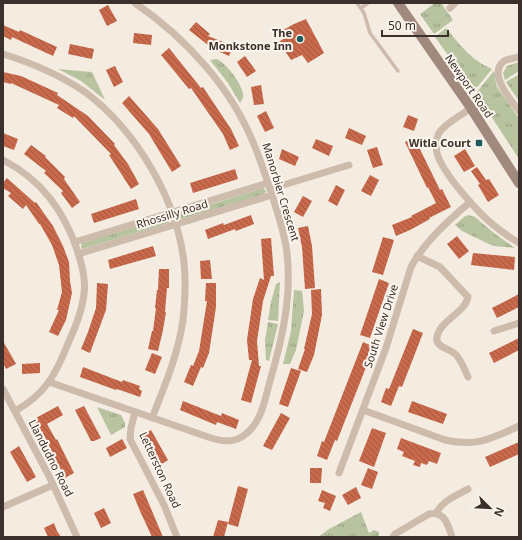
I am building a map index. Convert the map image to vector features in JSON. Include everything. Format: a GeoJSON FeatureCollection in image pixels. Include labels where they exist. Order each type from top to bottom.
{"type":"FeatureCollection","features":[{"type":"Feature","properties":{"kind":"main road","name":"Newport Road"},"geometry":{"type":"LineString","coordinates":[[398,3],[471,108],[519,183]]}},
{"type":"Feature","properties":{"kind":"street","name":"Manorbier Crescent"},"geometry":{"type":"LineString","coordinates":[[50,382],[211,438],[226,441],[234,440],[242,437],[257,421],[266,398],[282,340],[287,298],[288,254],[284,233],[255,146],[245,124],[218,80],[183,42],[137,4]]}},
{"type":"Feature","properties":{"kind":"street"},"geometry":{"type":"LineString","coordinates":[[3,54],[24,61],[65,80],[86,93],[103,108],[128,133],[142,153],[172,212],[184,264],[185,290],[183,320],[174,363],[152,418]]}},
{"type":"Feature","properties":{"kind":"street"},"geometry":{"type":"LineString","coordinates":[[519,57],[504,61],[498,70],[498,76],[502,87],[519,111]]}},
{"type":"Feature","properties":{"kind":"street"},"geometry":{"type":"LineString","coordinates":[[471,108],[444,127],[437,137],[437,154],[455,184],[470,202],[495,227],[519,243]]}},
{"type":"Feature","properties":{"kind":"street"},"geometry":{"type":"LineString","coordinates":[[3,160],[25,174],[47,194],[61,214],[75,242],[84,277],[84,293],[82,303],[58,367],[50,382],[36,397],[15,412]]}},
{"type":"Feature","properties":{"kind":"street"},"geometry":{"type":"LineString","coordinates":[[270,189],[349,165]]}},
{"type":"Feature","properties":{"kind":"street","name":"Rhossilly Road"},"geometry":{"type":"LineString","coordinates":[[75,242],[172,212],[270,189]]}},
{"type":"Feature","properties":{"kind":"street","name":"Rhossilly Road"},"geometry":{"type":"LineString","coordinates":[[78,254],[176,225],[270,189]]}},
{"type":"Feature","properties":{"kind":"street","name":"South View Drive"},"geometry":{"type":"LineString","coordinates":[[339,473],[386,348],[410,273],[417,256],[439,230],[470,202]]}},
{"type":"Feature","properties":{"kind":"street"},"geometry":{"type":"LineString","coordinates":[[417,256],[440,267],[468,298],[467,303],[451,317],[442,327],[437,336],[441,347],[454,352],[459,358],[468,377]]}},
{"type":"Feature","properties":{"kind":"street"},"geometry":{"type":"LineString","coordinates":[[494,331],[519,323]]}},
{"type":"Feature","properties":{"kind":"street","name":"Llandudno Road"},"geometry":{"type":"LineString","coordinates":[[3,389],[53,485],[77,537]]}},
{"type":"Feature","properties":{"kind":"street"},"geometry":{"type":"LineString","coordinates":[[363,410],[454,442],[474,442],[492,439],[519,426]]}},
{"type":"Feature","properties":{"kind":"street","name":"Letterston Road"},"geometry":{"type":"LineString","coordinates":[[135,412],[130,439],[164,505],[177,537]]}},
{"type":"Feature","properties":{"kind":"street"},"geometry":{"type":"LineString","coordinates":[[3,507],[53,485]]}},
{"type":"Feature","properties":{"kind":"street"},"geometry":{"type":"LineString","coordinates":[[436,513],[440,506],[446,501],[468,489]]}},
{"type":"Feature","properties":{"kind":"street"},"geometry":{"type":"LineString","coordinates":[[393,537],[395,534],[429,514],[436,513],[446,519],[452,537]]}},
{"type":"Feature","properties":{"kind":"lane"},"geometry":{"type":"LineString","coordinates":[[357,3],[361,8],[370,33],[398,71]]}},
{"type":"Feature","properties":{"kind":"lane"},"geometry":{"type":"LineString","coordinates":[[361,8],[368,3]]}},
{"type":"Feature","properties":{"kind":"green space"},"geometry":{"type":"Polygon","coordinates":[[[435,3],[441,3],[453,20],[434,34],[420,14],[435,3]]]}},
{"type":"Feature","properties":{"kind":"green space"},"geometry":{"type":"Polygon","coordinates":[[[446,28],[472,57],[492,69],[474,91],[435,37],[446,28]]]}},
{"type":"Feature","properties":{"kind":"green space"},"geometry":{"type":"Polygon","coordinates":[[[216,59],[228,68],[240,85],[243,98],[240,103],[228,83],[210,60],[216,59]]]}},
{"type":"Feature","properties":{"kind":"green space"},"geometry":{"type":"Polygon","coordinates":[[[519,62],[519,71],[505,80],[503,73],[507,66],[519,62]]]}},
{"type":"Feature","properties":{"kind":"green space"},"geometry":{"type":"Polygon","coordinates":[[[58,69],[92,72],[105,100],[81,81],[58,69]]]}},
{"type":"Feature","properties":{"kind":"green space"},"geometry":{"type":"Polygon","coordinates":[[[494,71],[497,87],[519,118],[519,159],[476,93],[494,71]]]}},
{"type":"Feature","properties":{"kind":"green space"},"geometry":{"type":"Polygon","coordinates":[[[518,75],[519,77],[519,101],[506,82],[518,75]]]}},
{"type":"Feature","properties":{"kind":"green space"},"geometry":{"type":"Polygon","coordinates":[[[263,188],[266,191],[265,194],[182,219],[178,217],[180,214],[263,188]]]}},
{"type":"Feature","properties":{"kind":"green space"},"geometry":{"type":"Polygon","coordinates":[[[468,215],[475,217],[515,248],[493,246],[462,231],[455,225],[468,215]]]}},
{"type":"Feature","properties":{"kind":"green space"},"geometry":{"type":"Polygon","coordinates":[[[167,217],[169,218],[169,223],[82,249],[81,247],[82,243],[167,217]]]}},
{"type":"Feature","properties":{"kind":"green space"},"geometry":{"type":"Polygon","coordinates":[[[280,282],[278,321],[268,320],[276,284],[280,282]]]}},
{"type":"Feature","properties":{"kind":"green space"},"geometry":{"type":"Polygon","coordinates":[[[294,290],[302,291],[304,311],[296,350],[290,364],[283,364],[291,331],[294,290]]]}},
{"type":"Feature","properties":{"kind":"green space"},"geometry":{"type":"Polygon","coordinates":[[[268,322],[278,324],[269,361],[266,360],[265,340],[268,322]]]}},
{"type":"Feature","properties":{"kind":"green space"},"geometry":{"type":"Polygon","coordinates":[[[97,407],[121,415],[125,423],[125,427],[111,435],[97,407]]]}},
{"type":"Feature","properties":{"kind":"green space"},"geometry":{"type":"Polygon","coordinates":[[[361,512],[369,533],[374,530],[379,532],[379,537],[318,537],[329,529],[361,512]]]}},
{"type":"Feature","properties":{"kind":"building"},"geometry":{"type":"Polygon","coordinates":[[[108,5],[117,21],[107,26],[99,10],[108,5]]]}},
{"type":"Feature","properties":{"kind":"building","name":"The Monkstone Inn"},"geometry":{"type":"Polygon","coordinates":[[[306,19],[324,53],[308,63],[302,55],[291,60],[279,42],[286,37],[283,30],[306,19]]]}},
{"type":"Feature","properties":{"kind":"building"},"geometry":{"type":"Polygon","coordinates":[[[196,22],[210,34],[208,36],[233,46],[229,56],[213,49],[189,30],[196,22]]]}},
{"type":"Feature","properties":{"kind":"building"},"geometry":{"type":"Polygon","coordinates":[[[3,25],[19,32],[20,30],[57,47],[53,56],[12,37],[11,40],[3,36],[3,25]]]}},
{"type":"Feature","properties":{"kind":"building"},"geometry":{"type":"Polygon","coordinates":[[[134,33],[152,35],[151,45],[133,43],[134,33]]]}},
{"type":"Feature","properties":{"kind":"building"},"geometry":{"type":"Polygon","coordinates":[[[70,44],[94,49],[92,59],[68,54],[70,44]]]}},
{"type":"Feature","properties":{"kind":"building"},"geometry":{"type":"Polygon","coordinates":[[[169,48],[201,88],[203,87],[231,129],[239,146],[230,150],[223,134],[191,88],[189,89],[161,55],[169,48]]]}},
{"type":"Feature","properties":{"kind":"building"},"geometry":{"type":"Polygon","coordinates":[[[245,56],[256,71],[247,77],[237,62],[245,56]]]}},
{"type":"Feature","properties":{"kind":"building"},"geometry":{"type":"Polygon","coordinates":[[[115,66],[123,82],[114,87],[106,70],[115,66]]]}},
{"type":"Feature","properties":{"kind":"building"},"geometry":{"type":"Polygon","coordinates":[[[3,72],[21,76],[58,93],[57,95],[88,116],[115,144],[114,145],[128,164],[139,184],[131,189],[109,155],[111,154],[74,116],[73,118],[57,108],[59,105],[11,83],[3,82],[3,72]]]}},
{"type":"Feature","properties":{"kind":"building"},"geometry":{"type":"Polygon","coordinates":[[[261,85],[264,104],[254,105],[251,87],[261,85]]]}},
{"type":"Feature","properties":{"kind":"building"},"geometry":{"type":"Polygon","coordinates":[[[129,96],[158,129],[181,166],[172,172],[149,134],[122,103],[129,96]]]}},
{"type":"Feature","properties":{"kind":"building"},"geometry":{"type":"Polygon","coordinates":[[[266,111],[274,128],[265,132],[257,116],[266,111]]]}},
{"type":"Feature","properties":{"kind":"building"},"geometry":{"type":"Polygon","coordinates":[[[408,115],[418,119],[414,131],[403,127],[408,115]]]}},
{"type":"Feature","properties":{"kind":"building"},"geometry":{"type":"Polygon","coordinates":[[[349,128],[366,136],[362,145],[345,138],[349,128]]]}},
{"type":"Feature","properties":{"kind":"building"},"geometry":{"type":"Polygon","coordinates":[[[3,133],[18,139],[14,150],[3,146],[3,133]]]}},
{"type":"Feature","properties":{"kind":"building"},"geometry":{"type":"Polygon","coordinates":[[[414,137],[440,190],[442,189],[451,207],[410,230],[396,236],[392,225],[412,217],[411,216],[436,203],[428,187],[427,188],[405,142],[414,137]]]}},
{"type":"Feature","properties":{"kind":"building"},"geometry":{"type":"Polygon","coordinates":[[[316,139],[333,146],[329,156],[312,148],[316,139]]]}},
{"type":"Feature","properties":{"kind":"building"},"geometry":{"type":"Polygon","coordinates":[[[31,145],[46,156],[45,157],[65,177],[64,179],[80,202],[72,208],[61,193],[63,191],[44,173],[46,171],[24,154],[31,145]]]}},
{"type":"Feature","properties":{"kind":"building"},"geometry":{"type":"Polygon","coordinates":[[[377,147],[383,165],[373,168],[367,150],[377,147]]]}},
{"type":"Feature","properties":{"kind":"building"},"geometry":{"type":"Polygon","coordinates":[[[282,149],[299,157],[295,166],[279,159],[282,149]]]}},
{"type":"Feature","properties":{"kind":"building"},"geometry":{"type":"Polygon","coordinates":[[[465,149],[475,166],[464,172],[454,156],[465,149]]]}},
{"type":"Feature","properties":{"kind":"building"},"geometry":{"type":"Polygon","coordinates":[[[477,167],[486,180],[489,179],[499,195],[488,202],[478,185],[480,184],[471,171],[477,167]]]}},
{"type":"Feature","properties":{"kind":"building"},"geometry":{"type":"Polygon","coordinates":[[[235,169],[238,179],[193,193],[190,183],[235,169]]]}},
{"type":"Feature","properties":{"kind":"building"},"geometry":{"type":"Polygon","coordinates":[[[370,175],[379,180],[371,196],[361,191],[370,175]]]}},
{"type":"Feature","properties":{"kind":"building"},"geometry":{"type":"Polygon","coordinates":[[[7,178],[35,203],[36,202],[53,226],[69,262],[72,293],[66,320],[58,336],[49,332],[59,310],[57,310],[62,292],[59,265],[52,245],[40,224],[26,205],[23,209],[8,196],[11,193],[3,188],[3,183],[7,178]]]}},
{"type":"Feature","properties":{"kind":"building"},"geometry":{"type":"Polygon","coordinates":[[[336,185],[345,190],[337,206],[328,201],[336,185]]]}},
{"type":"Feature","properties":{"kind":"building"},"geometry":{"type":"Polygon","coordinates":[[[303,196],[312,201],[303,217],[294,212],[303,196]]]}},
{"type":"Feature","properties":{"kind":"building"},"geometry":{"type":"Polygon","coordinates":[[[136,199],[139,209],[94,223],[91,214],[136,199]]]}},
{"type":"Feature","properties":{"kind":"building"},"geometry":{"type":"Polygon","coordinates":[[[251,215],[254,224],[208,239],[205,230],[251,215]]]}},
{"type":"Feature","properties":{"kind":"building"},"geometry":{"type":"Polygon","coordinates":[[[308,226],[312,246],[315,288],[305,289],[302,247],[298,228],[308,226]]]}},
{"type":"Feature","properties":{"kind":"building"},"geometry":{"type":"Polygon","coordinates":[[[457,236],[469,251],[459,259],[447,244],[457,236]]]}},
{"type":"Feature","properties":{"kind":"building"},"geometry":{"type":"Polygon","coordinates":[[[383,237],[394,240],[383,275],[372,272],[383,237]]]}},
{"type":"Feature","properties":{"kind":"building"},"geometry":{"type":"Polygon","coordinates":[[[271,238],[274,276],[271,276],[263,301],[257,341],[259,366],[261,366],[251,403],[241,400],[252,360],[249,360],[247,340],[253,299],[260,278],[264,280],[261,239],[271,238]]]}},
{"type":"Feature","properties":{"kind":"building"},"geometry":{"type":"Polygon","coordinates":[[[153,246],[156,256],[110,269],[108,260],[153,246]]]}},
{"type":"Feature","properties":{"kind":"building"},"geometry":{"type":"Polygon","coordinates":[[[473,253],[515,257],[514,270],[471,265],[473,253]]]}},
{"type":"Feature","properties":{"kind":"building"},"geometry":{"type":"Polygon","coordinates":[[[210,260],[212,279],[201,279],[200,261],[210,260]]]}},
{"type":"Feature","properties":{"kind":"building"},"geometry":{"type":"Polygon","coordinates":[[[159,269],[169,269],[169,288],[167,288],[166,312],[158,351],[148,349],[153,331],[159,269]]]}},
{"type":"Feature","properties":{"kind":"building"},"geometry":{"type":"Polygon","coordinates":[[[379,279],[389,283],[370,338],[360,335],[379,279]]]}},
{"type":"Feature","properties":{"kind":"building"},"geometry":{"type":"Polygon","coordinates":[[[97,283],[108,284],[106,310],[90,353],[81,349],[96,308],[97,283]]]}},
{"type":"Feature","properties":{"kind":"building"},"geometry":{"type":"Polygon","coordinates":[[[206,283],[216,283],[216,307],[209,353],[193,386],[184,382],[199,351],[207,301],[205,301],[206,283]]]}},
{"type":"Feature","properties":{"kind":"building"},"geometry":{"type":"Polygon","coordinates":[[[321,289],[322,315],[314,355],[307,372],[298,369],[305,349],[312,314],[311,290],[321,289]]]}},
{"type":"Feature","properties":{"kind":"building"},"geometry":{"type":"Polygon","coordinates":[[[519,294],[519,307],[497,318],[492,308],[519,294]]]}},
{"type":"Feature","properties":{"kind":"building"},"geometry":{"type":"Polygon","coordinates":[[[413,329],[423,333],[402,387],[399,386],[391,406],[381,402],[386,388],[389,389],[413,329]]]}},
{"type":"Feature","properties":{"kind":"building"},"geometry":{"type":"Polygon","coordinates":[[[519,338],[519,350],[494,363],[489,353],[519,338]]]}},
{"type":"Feature","properties":{"kind":"building"},"geometry":{"type":"Polygon","coordinates":[[[3,341],[16,364],[6,369],[3,363],[3,341]]]}},
{"type":"Feature","properties":{"kind":"building"},"geometry":{"type":"Polygon","coordinates":[[[363,342],[374,347],[337,441],[335,440],[327,460],[317,456],[322,441],[324,442],[363,342]]]}},
{"type":"Feature","properties":{"kind":"building"},"geometry":{"type":"Polygon","coordinates":[[[152,353],[162,357],[155,374],[145,370],[152,353]]]}},
{"type":"Feature","properties":{"kind":"building"},"geometry":{"type":"Polygon","coordinates":[[[40,363],[40,373],[22,374],[22,364],[40,363]]]}},
{"type":"Feature","properties":{"kind":"building"},"geometry":{"type":"Polygon","coordinates":[[[83,367],[122,382],[123,380],[140,386],[139,389],[142,391],[140,397],[80,377],[83,367]]]}},
{"type":"Feature","properties":{"kind":"building"},"geometry":{"type":"Polygon","coordinates":[[[291,368],[301,371],[288,407],[279,404],[291,368]]]}},
{"type":"Feature","properties":{"kind":"building"},"geometry":{"type":"Polygon","coordinates":[[[183,401],[221,416],[222,413],[239,420],[236,429],[217,422],[216,425],[180,410],[183,401]]]}},
{"type":"Feature","properties":{"kind":"building"},"geometry":{"type":"Polygon","coordinates":[[[412,401],[447,414],[443,424],[408,412],[412,401]]]}},
{"type":"Feature","properties":{"kind":"building"},"geometry":{"type":"Polygon","coordinates":[[[58,406],[63,415],[47,424],[56,440],[57,439],[74,473],[65,478],[42,431],[40,432],[34,419],[58,406]]]}},
{"type":"Feature","properties":{"kind":"building"},"geometry":{"type":"Polygon","coordinates":[[[84,406],[101,438],[94,441],[91,441],[75,410],[84,406]]]}},
{"type":"Feature","properties":{"kind":"building"},"geometry":{"type":"Polygon","coordinates":[[[281,413],[290,418],[272,450],[263,446],[281,413]]]}},
{"type":"Feature","properties":{"kind":"building"},"geometry":{"type":"Polygon","coordinates":[[[372,428],[386,433],[374,467],[359,461],[372,428]]]}},
{"type":"Feature","properties":{"kind":"building"},"geometry":{"type":"Polygon","coordinates":[[[151,430],[168,460],[159,466],[142,435],[151,430]]]}},
{"type":"Feature","properties":{"kind":"building"},"geometry":{"type":"Polygon","coordinates":[[[401,438],[441,453],[437,464],[429,461],[427,465],[421,463],[420,467],[413,465],[415,461],[402,456],[404,452],[397,449],[401,438]]]}},
{"type":"Feature","properties":{"kind":"building"},"geometry":{"type":"Polygon","coordinates":[[[122,439],[127,448],[110,457],[106,448],[122,439]]]}},
{"type":"Feature","properties":{"kind":"building"},"geometry":{"type":"Polygon","coordinates":[[[519,442],[519,454],[490,467],[485,457],[519,442]]]}},
{"type":"Feature","properties":{"kind":"building"},"geometry":{"type":"Polygon","coordinates":[[[19,446],[36,477],[27,482],[10,452],[19,446]]]}},
{"type":"Feature","properties":{"kind":"building"},"geometry":{"type":"Polygon","coordinates":[[[310,468],[322,468],[321,483],[310,483],[310,468]]]}},
{"type":"Feature","properties":{"kind":"building"},"geometry":{"type":"Polygon","coordinates":[[[368,468],[378,472],[372,489],[361,485],[368,468]]]}},
{"type":"Feature","properties":{"kind":"building"},"geometry":{"type":"Polygon","coordinates":[[[238,486],[248,489],[238,527],[228,524],[238,486]]]}},
{"type":"Feature","properties":{"kind":"building"},"geometry":{"type":"Polygon","coordinates":[[[356,487],[361,498],[348,505],[342,495],[356,487]]]}},
{"type":"Feature","properties":{"kind":"building"},"geometry":{"type":"Polygon","coordinates":[[[143,490],[163,537],[152,537],[140,511],[133,494],[143,490]]]}},
{"type":"Feature","properties":{"kind":"building"},"geometry":{"type":"Polygon","coordinates":[[[322,490],[336,496],[330,511],[323,508],[325,503],[318,501],[322,490]]]}},
{"type":"Feature","properties":{"kind":"building"},"geometry":{"type":"Polygon","coordinates":[[[104,508],[111,523],[101,528],[94,513],[104,508]]]}},
{"type":"Feature","properties":{"kind":"building"},"geometry":{"type":"Polygon","coordinates":[[[218,520],[228,522],[224,537],[213,537],[218,520]]]}},
{"type":"Feature","properties":{"kind":"building"},"geometry":{"type":"Polygon","coordinates":[[[54,523],[61,537],[48,537],[44,528],[54,523]]]}},
{"type":"Feature","properties":{"kind":"place","name":"The Monkstone Inn"},"geometry":{"type":"Point","coordinates":[300,39]}},
{"type":"Feature","properties":{"kind":"place","name":"Witla Court"},"geometry":{"type":"Point","coordinates":[479,143]}}]}
